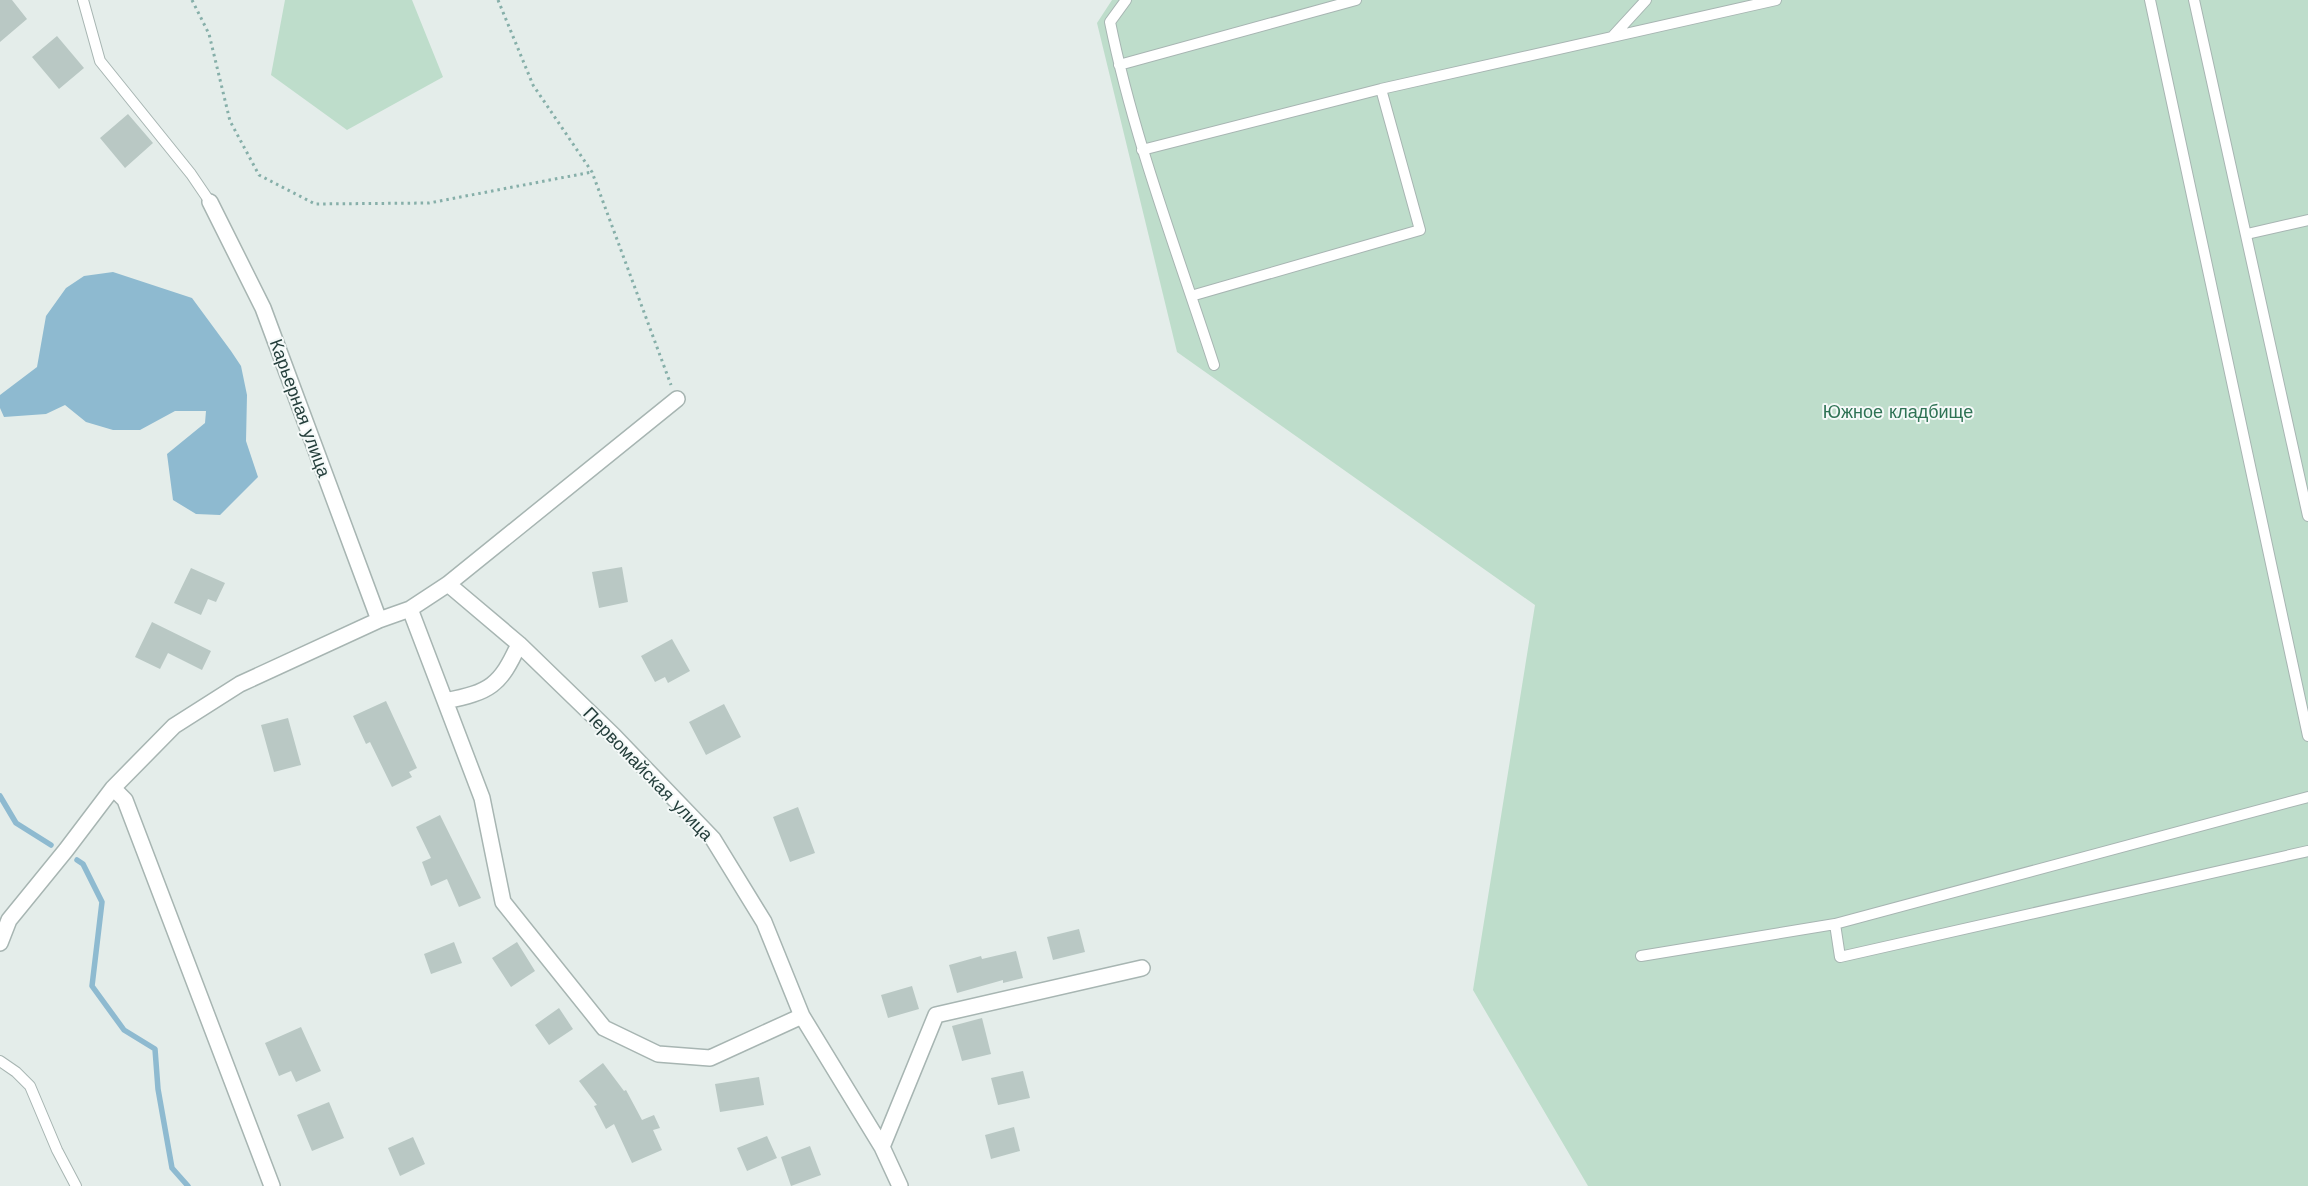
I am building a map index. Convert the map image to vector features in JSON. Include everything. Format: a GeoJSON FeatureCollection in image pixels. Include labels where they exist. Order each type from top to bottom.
{"type":"FeatureCollection","features":[{"type":"Feature","properties":{"kind":"street","name":"Карьерная улица"},"geometry":{"type":"LineString","coordinates":[[210,202],[262,308],[379,620]]}},
{"type":"Feature","properties":{"kind":"street"},"geometry":{"type":"LineString","coordinates":[[0,943],[9,920],[66,850],[112,788],[174,726],[240,684],[379,620],[410,609],[448,584],[677,399]]}},
{"type":"Feature","properties":{"kind":"street","name":"Первомайская улица"},"geometry":{"type":"LineString","coordinates":[[448,584],[519,644],[614,736],[713,839],[764,922],[802,1016],[882,1147],[900,1186]]}},
{"type":"Feature","properties":{"kind":"street"},"geometry":{"type":"LineString","coordinates":[[410,609],[482,798],[503,902],[604,1028],[658,1054],[710,1058],[802,1016]]}},
{"type":"Feature","properties":{"kind":"street"},"geometry":{"type":"LineString","coordinates":[[445,701],[476,694],[495,682],[507,670],[519,644]]}},
{"type":"Feature","properties":{"kind":"street"},"geometry":{"type":"LineString","coordinates":[[112,788],[125,800],[272,1186]]}},
{"type":"Feature","properties":{"kind":"street"},"geometry":{"type":"LineString","coordinates":[[882,1147],[936,1015],[1142,968]]}},
{"type":"Feature","properties":{"kind":"lane"},"geometry":{"type":"LineString","coordinates":[[83,0],[100,61],[191,174],[210,202]]}},
{"type":"Feature","properties":{"kind":"lane"},"geometry":{"type":"LineString","coordinates":[[1126,0],[1110,22],[1119,65],[1142,150],[1214,365]]}},
{"type":"Feature","properties":{"kind":"lane"},"geometry":{"type":"LineString","coordinates":[[1119,65],[1356,0]]}},
{"type":"Feature","properties":{"kind":"lane"},"geometry":{"type":"LineString","coordinates":[[1613,36],[1646,0]]}},
{"type":"Feature","properties":{"kind":"lane"},"geometry":{"type":"LineString","coordinates":[[1142,150],[1381,89],[1776,0]]}},
{"type":"Feature","properties":{"kind":"lane"},"geometry":{"type":"LineString","coordinates":[[2150,0],[2308,736]]}},
{"type":"Feature","properties":{"kind":"lane"},"geometry":{"type":"LineString","coordinates":[[2194,0],[2308,516]]}},
{"type":"Feature","properties":{"kind":"lane"},"geometry":{"type":"LineString","coordinates":[[1192,296],[1420,230],[1381,89]]}},
{"type":"Feature","properties":{"kind":"lane"},"geometry":{"type":"LineString","coordinates":[[2247,234],[2308,220]]}},
{"type":"Feature","properties":{"kind":"lane"},"geometry":{"type":"LineString","coordinates":[[1641,956],[1835,924],[2308,797]]}},
{"type":"Feature","properties":{"kind":"lane"},"geometry":{"type":"LineString","coordinates":[[1835,924],[1840,957],[2308,851]]}},
{"type":"Feature","properties":{"kind":"lane"},"geometry":{"type":"LineString","coordinates":[[0,1060],[30,1086],[57,1150],[76,1186]]}},
{"type":"Feature","properties":{"kind":"path"},"geometry":{"type":"LineString","coordinates":[[192,0],[209,34],[230,121],[259,175],[315,204],[429,203],[592,172]]}},
{"type":"Feature","properties":{"kind":"path"},"geometry":{"type":"LineString","coordinates":[[498,0],[533,85],[592,172],[677,399]]}},
{"type":"Feature","properties":{"kind":"green space"},"geometry":{"type":"Polygon","coordinates":[[[285,0],[412,0],[443,77],[347,130],[271,75],[285,0]]]}},
{"type":"Feature","properties":{"kind":"green space","name":"Южное кладбище"},"geometry":{"type":"Polygon","coordinates":[[[1112,0],[2308,0],[2308,1186],[1588,1186],[1473,990],[1535,605],[1177,352],[1097,23],[1112,0]]]}},
{"type":"Feature","properties":{"kind":"water"},"geometry":{"type":"Polygon","coordinates":[[[113,272],[192,298],[241,366],[247,395],[246,441],[258,477],[220,515],[196,514],[173,500],[167,454],[205,423],[206,411],[175,411],[140,430],[113,430],[86,422],[65,405],[46,414],[4,417],[0,408],[0,395],[37,367],[46,316],[66,288],[84,276],[113,272]]]}},
{"type":"Feature","properties":{"kind":"building"},"geometry":{"type":"Polygon","coordinates":[[[0,0],[12,0],[27,19],[0,42],[0,0]]]}},
{"type":"Feature","properties":{"kind":"building"},"geometry":{"type":"Polygon","coordinates":[[[57,36],[84,68],[59,89],[32,57],[57,36]]]}},
{"type":"Feature","properties":{"kind":"building"},"geometry":{"type":"Polygon","coordinates":[[[128,114],[153,143],[125,168],[100,138],[128,114]]]}},
{"type":"Feature","properties":{"kind":"building"},"geometry":{"type":"Polygon","coordinates":[[[622,567],[628,602],[599,608],[592,572],[622,567]]]}},
{"type":"Feature","properties":{"kind":"building"},"geometry":{"type":"Polygon","coordinates":[[[191,568],[225,583],[216,602],[208,599],[201,615],[174,603],[191,568]]]}},
{"type":"Feature","properties":{"kind":"building"},"geometry":{"type":"Polygon","coordinates":[[[152,622],[211,651],[202,670],[168,653],[160,669],[135,657],[152,622]]]}},
{"type":"Feature","properties":{"kind":"building"},"geometry":{"type":"Polygon","coordinates":[[[672,639],[690,671],[668,683],[665,677],[655,682],[641,656],[672,639]]]}},
{"type":"Feature","properties":{"kind":"building"},"geometry":{"type":"Polygon","coordinates":[[[386,701],[417,768],[409,772],[412,777],[392,787],[370,742],[366,744],[353,716],[386,701]]]}},
{"type":"Feature","properties":{"kind":"building"},"geometry":{"type":"Polygon","coordinates":[[[724,704],[741,737],[706,755],[689,722],[724,704]]]}},
{"type":"Feature","properties":{"kind":"building"},"geometry":{"type":"Polygon","coordinates":[[[288,718],[301,765],[274,772],[261,725],[288,718]]]}},
{"type":"Feature","properties":{"kind":"building"},"geometry":{"type":"Polygon","coordinates":[[[798,807],[815,853],[790,862],[773,817],[798,807]]]}},
{"type":"Feature","properties":{"kind":"building"},"geometry":{"type":"Polygon","coordinates":[[[440,815],[481,898],[459,907],[447,879],[431,886],[422,862],[431,858],[416,827],[440,815]]]}},
{"type":"Feature","properties":{"kind":"building"},"geometry":{"type":"Polygon","coordinates":[[[1079,929],[1085,952],[1053,960],[1047,937],[1079,929]]]}},
{"type":"Feature","properties":{"kind":"building"},"geometry":{"type":"Polygon","coordinates":[[[454,942],[462,963],[431,974],[424,954],[454,942]]]}},
{"type":"Feature","properties":{"kind":"building"},"geometry":{"type":"Polygon","coordinates":[[[517,942],[535,971],[511,987],[492,958],[517,942]]]}},
{"type":"Feature","properties":{"kind":"building"},"geometry":{"type":"Polygon","coordinates":[[[1016,951],[1023,978],[1003,983],[1003,980],[957,993],[949,965],[981,956],[982,959],[1016,951]]]}},
{"type":"Feature","properties":{"kind":"building"},"geometry":{"type":"Polygon","coordinates":[[[912,986],[919,1009],[888,1018],[881,995],[912,986]]]}},
{"type":"Feature","properties":{"kind":"building"},"geometry":{"type":"Polygon","coordinates":[[[559,1008],[573,1029],[549,1045],[535,1025],[559,1008]]]}},
{"type":"Feature","properties":{"kind":"building"},"geometry":{"type":"Polygon","coordinates":[[[982,1018],[991,1054],[962,1061],[952,1026],[982,1018]]]}},
{"type":"Feature","properties":{"kind":"building"},"geometry":{"type":"Polygon","coordinates":[[[301,1027],[321,1071],[296,1082],[291,1071],[279,1076],[265,1043],[301,1027]]]}},
{"type":"Feature","properties":{"kind":"building"},"geometry":{"type":"Polygon","coordinates":[[[603,1063],[624,1091],[626,1090],[642,1120],[654,1115],[660,1128],[653,1130],[662,1150],[632,1163],[614,1124],[606,1129],[594,1106],[597,1105],[579,1081],[603,1063]]]}},
{"type":"Feature","properties":{"kind":"building"},"geometry":{"type":"Polygon","coordinates":[[[1023,1071],[1030,1098],[998,1105],[991,1078],[1023,1071]]]}},
{"type":"Feature","properties":{"kind":"building"},"geometry":{"type":"Polygon","coordinates":[[[759,1077],[764,1105],[720,1112],[715,1084],[759,1077]]]}},
{"type":"Feature","properties":{"kind":"building"},"geometry":{"type":"Polygon","coordinates":[[[329,1102],[344,1138],[312,1151],[297,1115],[329,1102]]]}},
{"type":"Feature","properties":{"kind":"building"},"geometry":{"type":"Polygon","coordinates":[[[1014,1127],[1020,1151],[991,1159],[985,1135],[1014,1127]]]}},
{"type":"Feature","properties":{"kind":"building"},"geometry":{"type":"Polygon","coordinates":[[[767,1136],[777,1158],[747,1171],[737,1148],[767,1136]]]}},
{"type":"Feature","properties":{"kind":"building"},"geometry":{"type":"Polygon","coordinates":[[[413,1137],[425,1164],[400,1176],[388,1148],[413,1137]]]}},
{"type":"Feature","properties":{"kind":"building"},"geometry":{"type":"Polygon","coordinates":[[[810,1146],[821,1175],[791,1186],[781,1157],[810,1146]]]}},
{"type":"Feature","properties":{"kind":"waterway"},"geometry":{"type":"LineString","coordinates":[[0,796],[16,823],[51,845]]}},
{"type":"Feature","properties":{"kind":"waterway"},"geometry":{"type":"LineString","coordinates":[[77,860],[83,864],[102,902],[92,986],[124,1030],[155,1049],[158,1089],[172,1168],[188,1186]]}}]}
